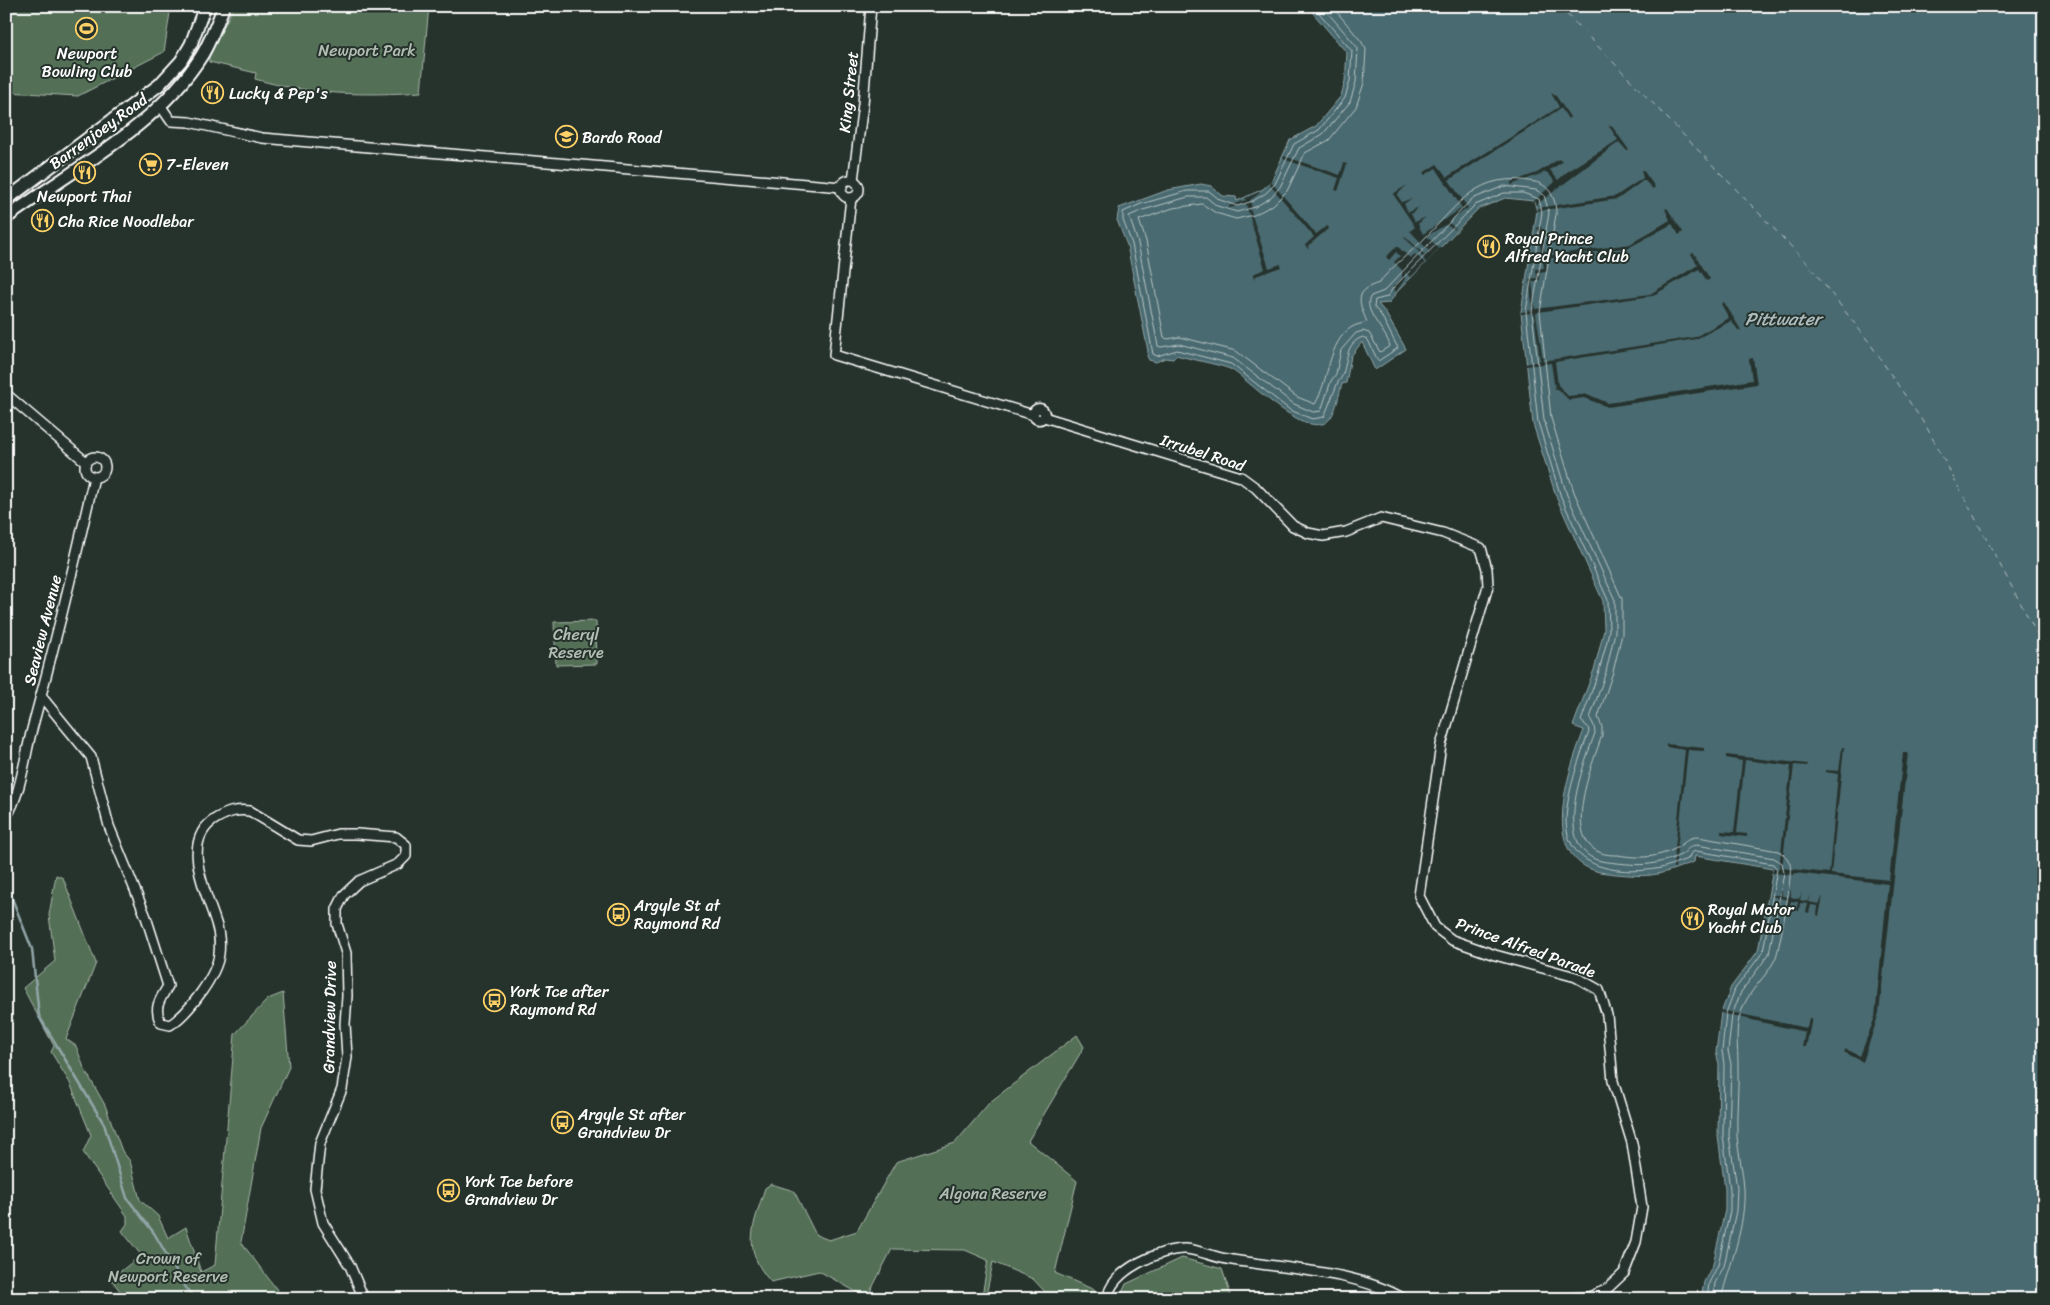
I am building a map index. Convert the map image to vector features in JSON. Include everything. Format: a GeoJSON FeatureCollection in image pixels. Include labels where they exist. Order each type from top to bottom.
{"type":"FeatureCollection","features":[{"type":"Feature","properties":{"kind":"main road","name":"Barrenjoey Road"},"geometry":{"type":"LineString","coordinates":[[6,200],[149,94],[181,61],[191,44],[205,6]]}},
{"type":"Feature","properties":{"kind":"main road","name":"Barrenjoey Road"},"geometry":{"type":"LineString","coordinates":[[6,218],[126,133],[160,105],[202,55],[213,35],[224,6]]}},
{"type":"Feature","properties":{"kind":"main road"},"geometry":{"type":"LineString","coordinates":[[149,94],[160,105]]}},
{"type":"Feature","properties":{"kind":"main road"},"geometry":{"type":"LineString","coordinates":[[100,152],[104,138],[104,127],[112,131],[126,133]]}},
{"type":"Feature","properties":{"kind":"street","name":"King Street"},"geometry":{"type":"LineString","coordinates":[[853,180],[863,104],[871,6]]}},
{"type":"Feature","properties":{"kind":"street"},"geometry":{"type":"LineString","coordinates":[[160,105],[171,121],[189,122],[262,138],[842,186]]}},
{"type":"Feature","properties":{"kind":"street"},"geometry":{"type":"LineString","coordinates":[[853,180],[857,183],[859,191],[857,196],[850,198],[843,193],[842,186],[845,182],[853,180]]}},
{"type":"Feature","properties":{"kind":"street","name":"Irrubel Road"},"geometry":{"type":"LineString","coordinates":[[850,198],[834,355],[1033,414],[1035,409],[1040,408],[1044,412],[1044,417],[1063,424],[1241,477],[1256,488],[1293,526],[1308,532],[1323,536],[1346,532],[1381,518],[1443,534],[1481,548]]}},
{"type":"Feature","properties":{"kind":"street"},"geometry":{"type":"LineString","coordinates":[[6,394],[86,462],[86,472],[94,477],[102,473],[104,463],[95,457],[86,462]]}},
{"type":"Feature","properties":{"kind":"street","name":"Seaview Avenue"},"geometry":{"type":"LineString","coordinates":[[6,817],[15,796],[41,696],[75,563],[94,477]]}},
{"type":"Feature","properties":{"kind":"street","name":"Prince Alfred Parade"},"geometry":{"type":"LineString","coordinates":[[1481,548],[1487,569],[1488,586],[1441,745],[1419,896],[1435,927],[1452,940],[1477,950],[1576,977],[1600,990],[1607,1016],[1612,1081],[1632,1143],[1642,1207],[1636,1242],[1622,1276],[1606,1290],[1589,1297],[1552,1299]]}},
{"type":"Feature","properties":{"kind":"street","name":"Grandview Drive"},"geometry":{"type":"LineString","coordinates":[[41,696],[91,757],[109,826],[146,917],[168,986],[158,1004],[156,1013],[161,1023],[170,1025],[179,1019],[212,976],[219,954],[217,925],[203,890],[198,860],[198,846],[204,831],[213,821],[228,812],[241,810],[250,812],[298,840],[311,841],[338,834],[357,834],[396,837],[406,845],[406,856],[398,864],[360,881],[344,895],[337,910],[337,924],[346,953],[347,996],[344,1024],[347,1057],[342,1089],[320,1143],[315,1189],[323,1222],[350,1266],[364,1299]]}},
{"type":"Feature","properties":{"kind":"street"},"geometry":{"type":"LineString","coordinates":[[1108,1299],[1112,1284],[1130,1266],[1166,1252],[1186,1249],[1225,1259],[1349,1279],[1386,1288],[1404,1299]]}},
{"type":"Feature","properties":{"kind":"green space","name":"Newport Bowling Club"},"geometry":{"type":"Polygon","coordinates":[[[6,6],[171,6],[164,52],[78,96],[6,92],[6,6]]]}},
{"type":"Feature","properties":{"kind":"green space","name":"Newport Park"},"geometry":{"type":"Polygon","coordinates":[[[234,6],[429,6],[421,92],[358,94],[316,91],[255,79],[256,73],[209,62],[209,56],[234,6]]]}},
{"type":"Feature","properties":{"kind":"green space","name":"Cheryl Reserve"},"geometry":{"type":"Polygon","coordinates":[[[596,621],[597,664],[556,665],[554,622],[596,621]]]}},
{"type":"Feature","properties":{"kind":"green space","name":"Crown of Newport Reserve"},"geometry":{"type":"Polygon","coordinates":[[[56,875],[63,878],[96,963],[66,1039],[76,1046],[84,1068],[105,1105],[122,1151],[130,1161],[140,1200],[158,1216],[168,1238],[186,1227],[201,1272],[215,1265],[235,1034],[268,999],[283,993],[289,1067],[261,1128],[241,1242],[284,1299],[126,1299],[111,1279],[141,1255],[122,1231],[127,1224],[127,1216],[83,1152],[91,1135],[70,1083],[51,1052],[54,1046],[23,988],[55,961],[49,915],[56,875]]]}},
{"type":"Feature","properties":{"kind":"green space","name":"Algona Reserve"},"geometry":{"type":"Polygon","coordinates":[[[1077,1035],[1084,1047],[1028,1141],[1077,1181],[1055,1273],[1097,1291],[1093,1299],[1062,1299],[1049,1296],[1033,1279],[993,1262],[986,1296],[983,1290],[988,1260],[965,1250],[892,1249],[867,1298],[819,1271],[771,1282],[756,1259],[752,1237],[765,1188],[771,1184],[794,1191],[816,1235],[829,1240],[857,1231],[896,1162],[955,1143],[990,1102],[1077,1035]]]}},
{"type":"Feature","properties":{"kind":"green space"},"geometry":{"type":"Polygon","coordinates":[[[1182,1258],[1222,1269],[1232,1299],[1119,1299],[1126,1284],[1182,1258]]]}},
{"type":"Feature","properties":{"kind":"water","name":"Pittwater"},"geometry":{"type":"Polygon","coordinates":[[[1307,6],[2044,6],[2044,1299],[1701,1299],[1704,1282],[1713,1264],[1725,1210],[1725,1189],[1718,1136],[1719,1064],[1716,1052],[1721,1013],[1731,987],[1758,951],[1773,869],[1695,856],[1694,862],[1657,874],[1636,876],[1605,873],[1593,870],[1577,860],[1567,845],[1563,827],[1566,786],[1584,730],[1573,726],[1595,667],[1604,630],[1603,601],[1557,499],[1533,424],[1521,312],[1537,211],[1534,201],[1505,198],[1478,209],[1397,292],[1389,303],[1378,304],[1385,312],[1406,349],[1375,370],[1362,342],[1351,356],[1346,383],[1342,384],[1333,413],[1322,424],[1310,424],[1297,418],[1266,398],[1241,376],[1228,368],[1176,355],[1173,359],[1165,358],[1156,362],[1149,360],[1127,245],[1117,220],[1119,208],[1168,190],[1201,184],[1211,186],[1223,196],[1236,197],[1237,201],[1263,189],[1271,182],[1290,140],[1316,126],[1341,96],[1345,81],[1347,53],[1307,6]]]}},
{"type":"Feature","properties":{"kind":"pier"},"geometry":{"type":"Polygon","coordinates":[[[1551,93],[1556,96],[1570,117],[1568,119],[1561,108],[1449,180],[1468,208],[1448,222],[1457,230],[1445,225],[1427,236],[1439,249],[1426,263],[1420,253],[1404,237],[1425,255],[1429,251],[1410,231],[1415,227],[1393,194],[1407,185],[1397,195],[1402,202],[1412,198],[1404,204],[1408,212],[1419,207],[1411,214],[1415,222],[1426,217],[1418,224],[1423,234],[1462,208],[1436,168],[1425,175],[1423,173],[1437,164],[1447,177],[1559,107],[1551,93]]]}},
{"type":"Feature","properties":{"kind":"pier"},"geometry":{"type":"Polygon","coordinates":[[[1611,125],[1629,150],[1627,151],[1619,142],[1536,205],[1534,201],[1555,182],[1549,174],[1546,172],[1511,185],[1511,182],[1537,173],[1559,159],[1562,162],[1550,170],[1558,180],[1567,172],[1618,140],[1609,126],[1611,125]]]}},
{"type":"Feature","properties":{"kind":"pier"},"geometry":{"type":"Polygon","coordinates":[[[1284,156],[1340,175],[1344,163],[1347,164],[1338,191],[1335,190],[1339,178],[1283,159],[1284,156]]]}},
{"type":"Feature","properties":{"kind":"pier"},"geometry":{"type":"Polygon","coordinates":[[[1641,170],[1643,170],[1655,187],[1653,189],[1644,180],[1618,199],[1537,211],[1537,208],[1616,196],[1643,178],[1641,170]]]}},
{"type":"Feature","properties":{"kind":"pier"},"geometry":{"type":"Polygon","coordinates":[[[1271,182],[1316,234],[1327,226],[1329,228],[1308,246],[1309,250],[1305,245],[1314,237],[1269,184],[1271,182]]]}},
{"type":"Feature","properties":{"kind":"pier"},"geometry":{"type":"Polygon","coordinates":[[[1259,192],[1250,200],[1252,208],[1250,209],[1269,268],[1281,264],[1281,267],[1256,276],[1254,279],[1253,274],[1265,269],[1246,204],[1229,208],[1229,206],[1246,200],[1245,198],[1259,192]]]}},
{"type":"Feature","properties":{"kind":"pier"},"geometry":{"type":"Polygon","coordinates":[[[1667,208],[1683,232],[1679,235],[1672,224],[1630,247],[1546,259],[1547,271],[1539,272],[1540,280],[1532,282],[1535,309],[1650,294],[1698,265],[1691,254],[1694,253],[1710,279],[1707,281],[1699,269],[1652,296],[1538,312],[1536,314],[1543,361],[1695,337],[1729,318],[1721,304],[1724,302],[1741,330],[1739,331],[1731,321],[1696,339],[1555,362],[1558,385],[1568,396],[1587,394],[1608,403],[1752,380],[1749,359],[1753,358],[1757,384],[1608,407],[1584,398],[1569,400],[1558,389],[1555,389],[1551,363],[1526,366],[1525,364],[1540,361],[1534,313],[1521,314],[1521,312],[1533,310],[1529,279],[1537,278],[1536,269],[1544,268],[1543,260],[1528,262],[1529,259],[1542,257],[1537,228],[1541,226],[1545,256],[1630,244],[1670,220],[1665,209],[1667,208]]]}},
{"type":"Feature","properties":{"kind":"pier"},"geometry":{"type":"Polygon","coordinates":[[[1397,246],[1410,258],[1415,254],[1425,263],[1411,277],[1405,273],[1405,279],[1396,292],[1392,288],[1402,278],[1402,270],[1394,262],[1400,256],[1396,252],[1389,260],[1386,257],[1397,246]]]}},
{"type":"Feature","properties":{"kind":"pier"},"geometry":{"type":"Polygon","coordinates":[[[1666,744],[1704,748],[1704,751],[1688,750],[1675,868],[1673,868],[1685,750],[1666,747],[1666,744]]]}},
{"type":"Feature","properties":{"kind":"pier"},"geometry":{"type":"Polygon","coordinates":[[[1842,747],[1844,747],[1831,874],[1889,880],[1903,753],[1908,753],[1879,1013],[1863,1062],[1844,1052],[1846,1049],[1860,1056],[1875,1017],[1888,884],[1795,873],[1794,875],[1772,873],[1773,869],[1779,869],[1791,766],[1745,760],[1737,833],[1747,834],[1747,837],[1721,834],[1721,831],[1734,832],[1742,761],[1726,758],[1726,755],[1807,764],[1807,766],[1794,765],[1782,868],[1829,873],[1838,774],[1825,772],[1825,770],[1839,771],[1842,747]]]}},
{"type":"Feature","properties":{"kind":"pier"},"geometry":{"type":"Polygon","coordinates":[[[1782,889],[1782,896],[1789,897],[1791,889],[1791,897],[1799,899],[1802,892],[1800,900],[1808,902],[1811,894],[1809,902],[1819,904],[1823,896],[1819,916],[1817,915],[1818,906],[1811,905],[1809,913],[1806,912],[1808,904],[1800,903],[1799,911],[1796,910],[1798,902],[1791,901],[1789,908],[1786,908],[1788,900],[1780,898],[1777,905],[1778,898],[1769,895],[1780,895],[1782,889]]]}},
{"type":"Feature","properties":{"kind":"pier"},"geometry":{"type":"Polygon","coordinates":[[[1721,1010],[1807,1028],[1809,1018],[1812,1018],[1806,1047],[1802,1047],[1805,1032],[1721,1013],[1721,1010]]]}},
{"type":"Feature","properties":{"kind":"waterway"},"geometry":{"type":"LineString","coordinates":[[6,883],[32,949],[39,1016],[104,1124],[127,1198],[154,1233],[184,1285],[195,1299]]}},
{"type":"Feature","properties":{"kind":"ferry route"},"geometry":{"type":"LineString","coordinates":[[1559,6],[1809,265],[1869,342],[1927,428],[2044,647]]}},
{"type":"Feature","properties":{"kind":"place","name":"Newport Bowling Club"},"geometry":{"type":"Point","coordinates":[87,29]}},
{"type":"Feature","properties":{"kind":"place","name":"Lucky & Pep's"},"geometry":{"type":"Point","coordinates":[213,93]}},
{"type":"Feature","properties":{"kind":"place","name":"Bardo Road"},"geometry":{"type":"Point","coordinates":[566,137]}},
{"type":"Feature","properties":{"kind":"place","name":"7-Eleven"},"geometry":{"type":"Point","coordinates":[150,164]}},
{"type":"Feature","properties":{"kind":"place","name":"Newport Thai"},"geometry":{"type":"Point","coordinates":[84,172]}},
{"type":"Feature","properties":{"kind":"place","name":"Cha Rice Noodlebar"},"geometry":{"type":"Point","coordinates":[42,221]}},
{"type":"Feature","properties":{"kind":"place","name":"Royal Prince Alfred Yacht Club"},"geometry":{"type":"Point","coordinates":[1489,247]}},
{"type":"Feature","properties":{"kind":"place","name":"Argyle St at Raymond Rd"},"geometry":{"type":"Point","coordinates":[618,914]}},
{"type":"Feature","properties":{"kind":"place","name":"Royal Motor Yacht Club"},"geometry":{"type":"Point","coordinates":[1692,918]}},
{"type":"Feature","properties":{"kind":"place","name":"York Tce after Raymond Rd"},"geometry":{"type":"Point","coordinates":[494,1000]}},
{"type":"Feature","properties":{"kind":"place","name":"Argyle St after Grandview Dr"},"geometry":{"type":"Point","coordinates":[562,1123]}},
{"type":"Feature","properties":{"kind":"place","name":"York Tce before Grandview Dr"},"geometry":{"type":"Point","coordinates":[449,1190]}}]}
